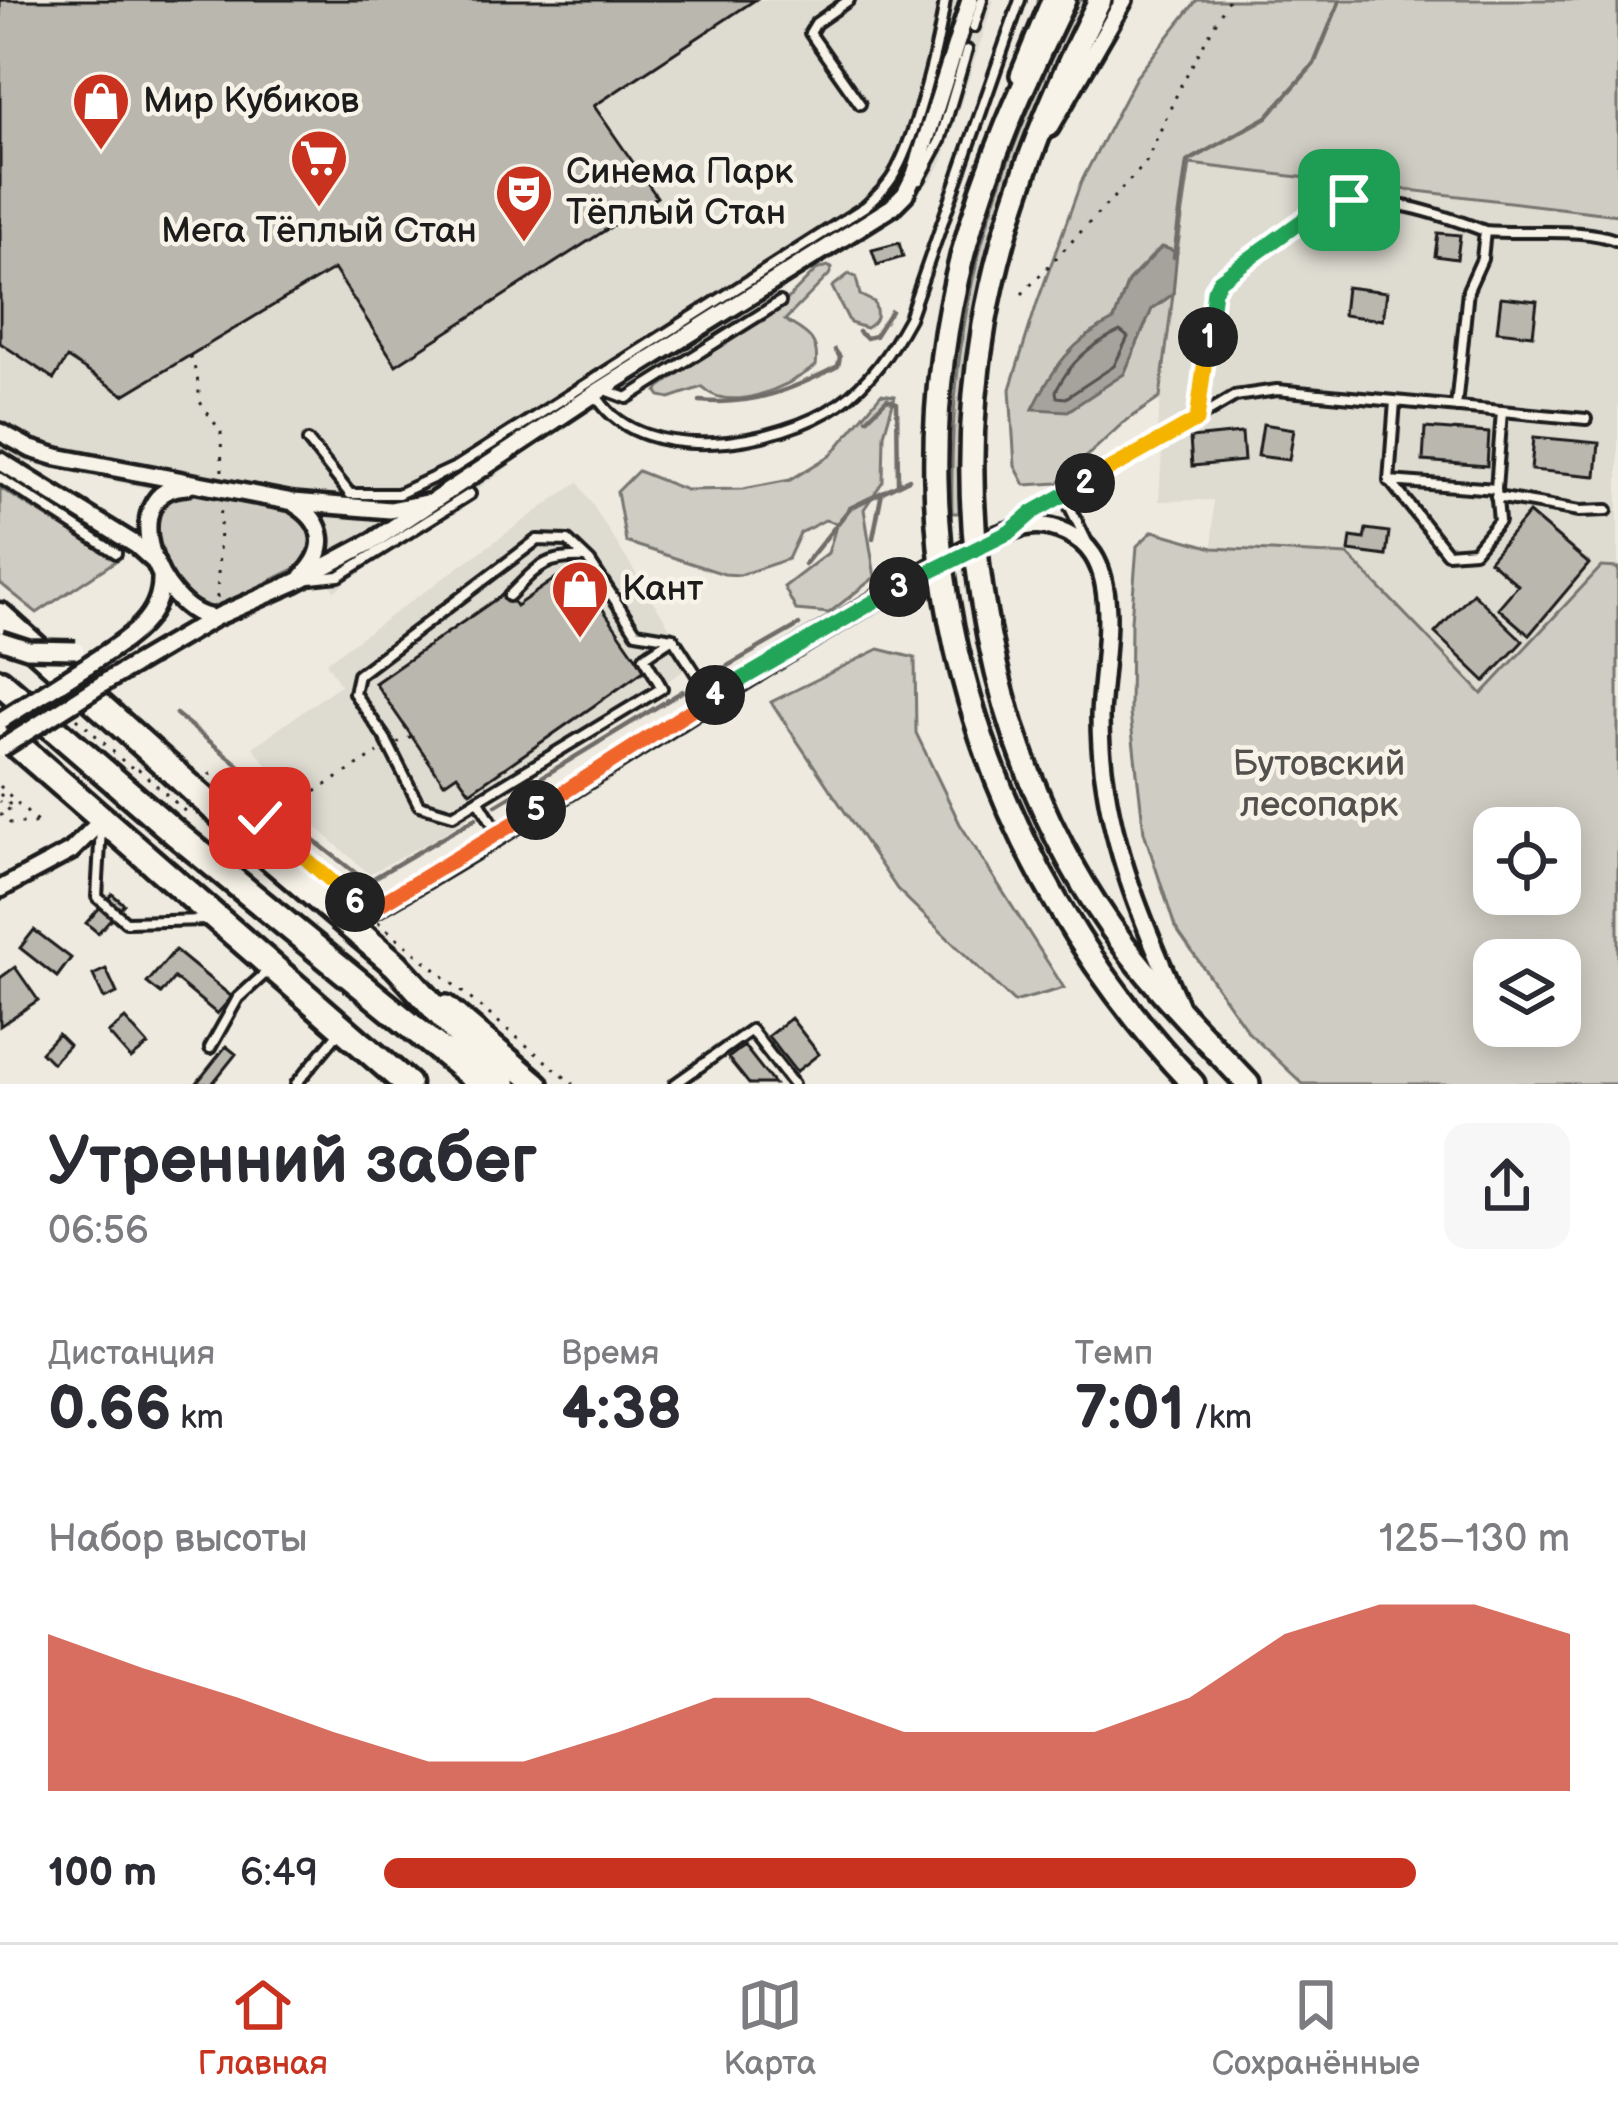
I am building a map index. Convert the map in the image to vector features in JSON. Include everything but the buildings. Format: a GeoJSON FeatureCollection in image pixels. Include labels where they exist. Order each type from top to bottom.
{"type":"FeatureCollection","features":[{"type":"Feature","properties":{"kind":"highway"},"geometry":{"type":"LineString","coordinates":[[0,616],[357,918],[504,1084]]}},
{"type":"Feature","properties":{"kind":"highway"},"geometry":{"type":"LineString","coordinates":[[0,682],[192,847],[482,1084]]}},
{"type":"Feature","properties":{"kind":"highway"},"geometry":{"type":"LineString","coordinates":[[0,730],[407,1084]]}},
{"type":"Feature","properties":{"kind":"main road"},"geometry":{"type":"LineString","coordinates":[[1064,0],[986,176],[958,277],[941,381],[937,456],[942,564],[968,702],[1012,822],[1051,896],[1114,993],[1193,1084]]}},
{"type":"Feature","properties":{"kind":"main road"},"geometry":{"type":"LineString","coordinates":[[1100,0],[1055,93],[1023,178],[997,268],[977,382],[973,457],[985,618],[1003,694],[1045,806],[1109,925],[1184,1017],[1248,1084]]}},
{"type":"Feature","properties":{"kind":"main road"},"geometry":{"type":"LineString","coordinates":[[396,965],[537,1084]]}},
{"type":"Feature","properties":{"kind":"main road"},"geometry":{"type":"LineString","coordinates":[[366,1051],[396,1084]]}},
{"type":"Feature","properties":{"kind":"street"},"geometry":{"type":"LineString","coordinates":[[0,749],[214,618],[373,542],[892,207],[905,194],[923,153],[970,0]]}},
{"type":"Feature","properties":{"kind":"street"},"geometry":{"type":"LineString","coordinates":[[986,176],[1049,0]]}},
{"type":"Feature","properties":{"kind":"street"},"geometry":{"type":"LineString","coordinates":[[1023,178],[1124,0]]}},
{"type":"Feature","properties":{"kind":"street"},"geometry":{"type":"LineString","coordinates":[[0,432],[57,457],[293,502],[390,510],[434,500]]}},
{"type":"Feature","properties":{"kind":"street"},"geometry":{"type":"LineString","coordinates":[[0,461],[136,545],[159,570],[178,602],[214,618]]}},
{"type":"Feature","properties":{"kind":"street"},"geometry":{"type":"LineString","coordinates":[[0,721],[88,665],[150,618],[159,602],[159,570],[148,514],[168,488],[208,487]]}},
{"type":"Feature","properties":{"kind":"street"},"geometry":{"type":"LineString","coordinates":[[293,502],[311,513],[321,530],[319,556],[299,580]]}},
{"type":"Feature","properties":{"kind":"street"},"geometry":{"type":"LineString","coordinates":[[357,918],[711,697],[942,564],[1010,532],[1047,527],[1082,542],[1102,573],[1106,598],[1100,719],[1112,821],[1141,918],[1184,1017]]}},
{"type":"Feature","properties":{"kind":"street"},"geometry":{"type":"LineString","coordinates":[[0,640],[28,649],[76,650],[123,640]]}},
{"type":"Feature","properties":{"kind":"street"},"geometry":{"type":"LineString","coordinates":[[0,889],[71,851],[101,820]]}},
{"type":"Feature","properties":{"kind":"lane"},"geometry":{"type":"LineString","coordinates":[[849,0],[816,23],[810,33],[860,104]]}},
{"type":"Feature","properties":{"kind":"lane"},"geometry":{"type":"LineString","coordinates":[[308,442],[350,494],[398,494],[456,467],[866,206],[885,189],[899,166],[932,62],[945,0]]}},
{"type":"Feature","properties":{"kind":"lane"},"geometry":{"type":"LineString","coordinates":[[974,27],[982,0]]}},
{"type":"Feature","properties":{"kind":"lane"},"geometry":{"type":"LineString","coordinates":[[600,394],[622,426],[640,435],[731,441],[801,425],[852,394],[885,358],[909,318],[1020,0]]}},
{"type":"Feature","properties":{"kind":"lane"},"geometry":{"type":"LineString","coordinates":[[905,194],[926,171],[940,141],[967,50]]}},
{"type":"Feature","properties":{"kind":"lane"},"geometry":{"type":"LineString","coordinates":[[885,189],[892,207]]}},
{"type":"Feature","properties":{"kind":"lane"},"geometry":{"type":"LineString","coordinates":[[1197,420],[1214,291],[1220,280],[1328,202],[1428,209],[1485,231],[1570,232],[1618,241]]}},
{"type":"Feature","properties":{"kind":"lane"},"geometry":{"type":"LineString","coordinates":[[1456,407],[1468,290],[1482,259],[1485,231]]}},
{"type":"Feature","properties":{"kind":"lane"},"geometry":{"type":"LineString","coordinates":[[600,394],[627,398],[780,302]]}},
{"type":"Feature","properties":{"kind":"lane"},"geometry":{"type":"LineString","coordinates":[[1010,532],[1064,495],[1235,396],[1277,390],[1586,419]]}},
{"type":"Feature","properties":{"kind":"lane"},"geometry":{"type":"LineString","coordinates":[[1395,401],[1389,481],[1448,553],[1474,551],[1499,521],[1496,493],[1502,411]]}},
{"type":"Feature","properties":{"kind":"lane"},"geometry":{"type":"LineString","coordinates":[[0,478],[116,553]]}},
{"type":"Feature","properties":{"kind":"lane"},"geometry":{"type":"LineString","coordinates":[[1389,481],[1496,493],[1580,511],[1606,510]]}},
{"type":"Feature","properties":{"kind":"lane"},"geometry":{"type":"LineString","coordinates":[[299,580],[339,576],[470,494]]}},
{"type":"Feature","properties":{"kind":"lane"},"geometry":{"type":"LineString","coordinates":[[1064,495],[1092,553]]}},
{"type":"Feature","properties":{"kind":"lane"},"geometry":{"type":"LineString","coordinates":[[673,638],[644,657],[662,688],[453,814],[419,806],[389,746],[354,693],[358,675],[537,540],[568,541],[586,558],[636,632],[673,638],[711,697]]}},
{"type":"Feature","properties":{"kind":"lane"},"geometry":{"type":"LineString","coordinates":[[509,596],[541,564],[556,556],[586,558]]}},
{"type":"Feature","properties":{"kind":"lane"},"geometry":{"type":"LineString","coordinates":[[479,801],[499,833]]}},
{"type":"Feature","properties":{"kind":"lane"},"geometry":{"type":"LineString","coordinates":[[101,820],[98,897],[126,922],[217,920]]}},
{"type":"Feature","properties":{"kind":"lane"},"geometry":{"type":"LineString","coordinates":[[210,1048],[238,998],[272,968]]}},
{"type":"Feature","properties":{"kind":"lane"},"geometry":{"type":"LineString","coordinates":[[296,1084],[342,1029]]}},
{"type":"Feature","properties":{"kind":"lane"},"geometry":{"type":"LineString","coordinates":[[675,1084],[751,1030],[793,1084]]}},
{"type":"Feature","properties":{"kind":"path"},"geometry":{"type":"LineString","coordinates":[[1022,294],[1145,164],[1228,0]]}},
{"type":"Feature","properties":{"kind":"path"},"geometry":{"type":"LineString","coordinates":[[190,356],[197,375]]}},
{"type":"Feature","properties":{"kind":"path"},"geometry":{"type":"LineString","coordinates":[[76,717],[126,764]]}},
{"type":"Feature","properties":{"kind":"path"},"geometry":{"type":"LineString","coordinates":[[389,746],[310,795],[300,784],[260,818],[357,918],[573,1084]]}},
{"type":"Feature","properties":{"kind":"path"},"geometry":{"type":"LineString","coordinates":[[0,786],[39,824],[10,824],[0,814]]}},
{"type":"Feature","properties":{"kind":"path"},"geometry":{"type":"LineString","coordinates":[[0,794],[14,808],[10,811],[0,801]]}},
{"type":"Feature","properties":{"kind":"shaded area"},"geometry":{"type":"Polygon","coordinates":[[[0,0],[994,0],[943,160],[931,180],[881,227],[550,437],[334,591],[293,519],[17,461],[0,450],[0,0]]]}},
{"type":"Feature","properties":{"kind":"shaded area"},"geometry":{"type":"Polygon","coordinates":[[[1190,164],[1618,215],[1618,568],[1600,567],[1482,694],[1348,555],[1213,548],[1213,500],[1159,501],[1162,451],[1156,436],[1190,164]]]}},
{"type":"Feature","properties":{"kind":"shaded area"},"geometry":{"type":"Polygon","coordinates":[[[578,482],[693,664],[443,834],[369,874],[315,826],[253,747],[340,685],[326,662],[578,482]]]}},
{"type":"Feature","properties":{"kind":"green space"},"geometry":{"type":"Polygon","coordinates":[[[1079,0],[1088,0],[1030,128],[989,248],[966,372],[959,513],[952,513],[958,372],[981,248],[1021,128],[1079,0]]]}},
{"type":"Feature","properties":{"kind":"green space"},"geometry":{"type":"Polygon","coordinates":[[[1197,0],[1618,0],[1618,215],[1190,164],[1177,252],[1161,247],[1128,281],[1114,320],[1066,356],[1034,408],[1124,374],[1152,309],[1173,294],[1160,398],[1123,423],[1058,483],[1025,485],[1015,466],[1010,389],[1037,303],[1081,182],[1136,77],[1197,0]]]}},
{"type":"Feature","properties":{"kind":"green space"},"geometry":{"type":"Polygon","coordinates":[[[832,268],[829,275],[785,320],[813,341],[816,366],[759,395],[728,398],[702,387],[670,398],[660,396],[660,387],[739,330],[775,312],[816,270],[832,268]]]}},
{"type":"Feature","properties":{"kind":"green space"},"geometry":{"type":"Polygon","coordinates":[[[849,274],[856,277],[860,295],[874,302],[876,317],[866,328],[850,323],[832,287],[849,274]]]}},
{"type":"Feature","properties":{"kind":"green space"},"geometry":{"type":"Polygon","coordinates":[[[881,394],[895,396],[884,434],[883,481],[864,509],[875,577],[829,613],[796,610],[784,587],[828,553],[837,523],[825,520],[800,533],[788,559],[740,575],[626,542],[617,492],[638,471],[686,490],[743,489],[790,480],[831,455],[881,394]]]}},
{"type":"Feature","properties":{"kind":"green space"},"geometry":{"type":"Polygon","coordinates":[[[0,488],[117,560],[37,613],[0,583],[0,488]]]}},
{"type":"Feature","properties":{"kind":"green space"},"geometry":{"type":"Polygon","coordinates":[[[181,490],[300,512],[317,539],[308,562],[217,607],[205,608],[175,586],[152,522],[156,508],[181,490]]]}},
{"type":"Feature","properties":{"kind":"green space","name":"Бутовский лесопарк"},"geometry":{"type":"Polygon","coordinates":[[[1153,531],[1213,548],[1348,555],[1482,694],[1601,567],[1618,568],[1618,1084],[1303,1084],[1249,1033],[1175,927],[1144,832],[1130,714],[1137,546],[1153,531]]]}},
{"type":"Feature","properties":{"kind":"green space"},"geometry":{"type":"Polygon","coordinates":[[[879,649],[915,658],[916,733],[960,824],[1064,988],[1014,1002],[897,889],[771,702],[879,649]]]}},
{"type":"Feature","properties":{"kind":"water"},"geometry":{"type":"Polygon","coordinates":[[[1162,247],[1177,252],[1173,294],[1152,309],[1124,374],[1068,411],[1033,409],[1065,357],[1114,320],[1128,282],[1162,247]]]}},
{"type":"Feature","properties":{"kind":"waterway"},"geometry":{"type":"LineString","coordinates":[[1174,257],[1187,162],[1267,117],[1314,64],[1340,0]]}},
{"type":"Feature","properties":{"kind":"waterway"},"geometry":{"type":"LineString","coordinates":[[859,332],[866,338],[875,336],[891,311]]}},
{"type":"Feature","properties":{"kind":"waterway"},"geometry":{"type":"LineString","coordinates":[[700,401],[737,401],[788,389],[838,366],[840,357],[835,350]]}},
{"type":"Feature","properties":{"kind":"waterway"},"geometry":{"type":"LineString","coordinates":[[867,419],[887,399],[897,403],[898,483]]}},
{"type":"Feature","properties":{"kind":"waterway"},"geometry":{"type":"LineString","coordinates":[[805,564],[850,508],[909,479]]}},
{"type":"Feature","properties":{"kind":"waterway"},"geometry":{"type":"LineString","coordinates":[[873,538],[882,492]]}},
{"type":"Feature","properties":{"kind":"waterway"},"geometry":{"type":"LineString","coordinates":[[710,676],[799,625]]}},
{"type":"Feature","properties":{"kind":"waterway"},"geometry":{"type":"LineString","coordinates":[[496,805],[683,691]]}},
{"type":"Feature","properties":{"kind":"waterway"},"geometry":{"type":"LineString","coordinates":[[176,714],[262,784],[268,800]]}},
{"type":"Feature","properties":{"kind":"waterway"},"geometry":{"type":"LineString","coordinates":[[279,813],[367,882],[476,818]]}},
{"type":"Feature","properties":{"kind":"place","name":"Мир Кубиков"},"geometry":{"type":"Point","coordinates":[101,152]}},
{"type":"Feature","properties":{"kind":"place","name":"Мега Тёплый Cтан"},"geometry":{"type":"Point","coordinates":[319,209]}},
{"type":"Feature","properties":{"kind":"place","name":"Синема Парк Тёплый Стан"},"geometry":{"type":"Point","coordinates":[524,244]}},
{"type":"Feature","properties":{"kind":"place","name":"Кант"},"geometry":{"type":"Point","coordinates":[580,640]}},
{"type":"Feature","properties":{"kind":"route"},"geometry":{"type":"LineString","coordinates":[[260,818],[367,912],[711,697],[906,583],[1010,532],[1033,512],[1197,420],[1214,291],[1220,280],[1328,202],[1349,200]]}}]}
